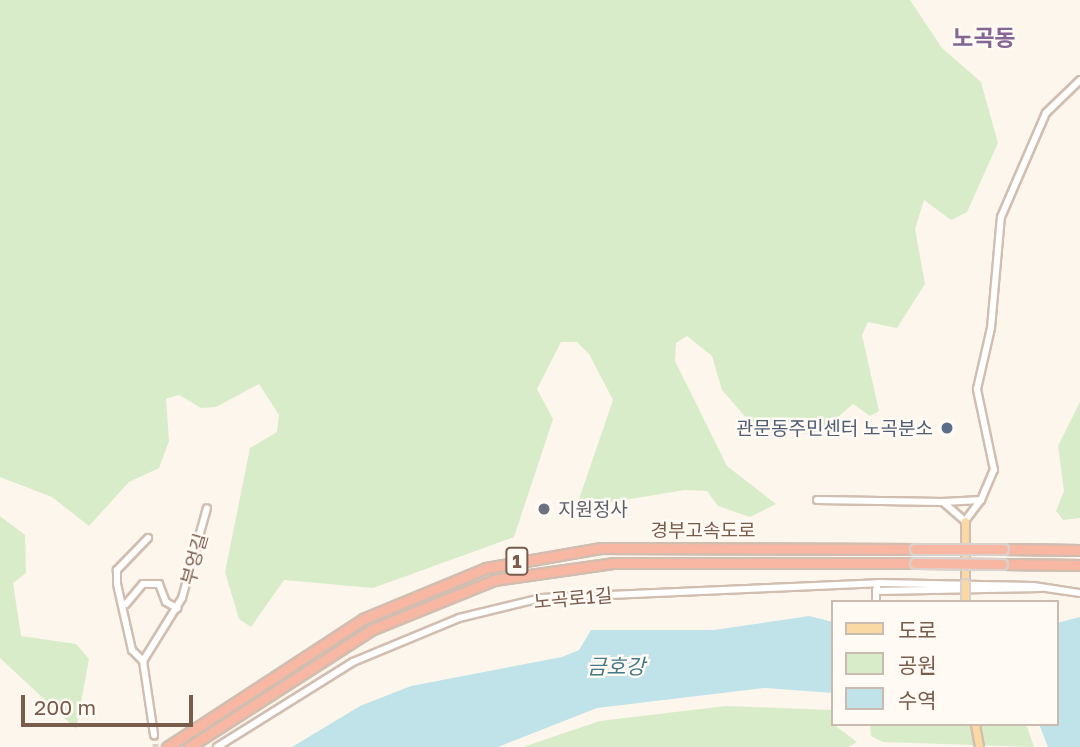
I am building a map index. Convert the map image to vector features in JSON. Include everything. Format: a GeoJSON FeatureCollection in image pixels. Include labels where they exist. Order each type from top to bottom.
{"type":"FeatureCollection","features":[{"type":"Feature","properties":{"kind":"highway","name":"경부고속도로"},"geometry":{"type":"LineString","coordinates":[[167,747],[363,620],[486,568],[601,548],[1080,550]]}},
{"type":"Feature","properties":{"kind":"highway","name":"경부고속도로"},"geometry":{"type":"LineString","coordinates":[[189,747],[373,629],[502,578],[613,563],[1080,565]]}},
{"type":"Feature","properties":{"kind":"main road"},"geometry":{"type":"LineString","coordinates":[[965,521],[970,532],[965,600]]}},
{"type":"Feature","properties":{"kind":"main road"},"geometry":{"type":"LineString","coordinates":[[975,726],[979,747]]}},
{"type":"Feature","properties":{"kind":"street"},"geometry":{"type":"LineString","coordinates":[[943,502],[965,521],[981,500],[994,470],[977,389],[991,328],[1001,217],[1045,113],[1080,80]]}},
{"type":"Feature","properties":{"kind":"street"},"geometry":{"type":"LineString","coordinates":[[817,500],[981,500]]}},
{"type":"Feature","properties":{"kind":"street","name":"부엉길"},"geometry":{"type":"LineString","coordinates":[[143,661],[177,608],[207,508]]}},
{"type":"Feature","properties":{"kind":"street"},"geometry":{"type":"LineString","coordinates":[[148,538],[117,570],[126,604],[132,650],[143,661],[154,735]]}},
{"type":"Feature","properties":{"kind":"street"},"geometry":{"type":"LineString","coordinates":[[876,600],[878,583]]}},
{"type":"Feature","properties":{"kind":"street","name":"노곡로1길"},"geometry":{"type":"LineString","coordinates":[[217,747],[353,662],[471,615],[541,598],[878,583],[965,583],[1041,588]]}},
{"type":"Feature","properties":{"kind":"street","name":"부엉길"},"geometry":{"type":"LineString","coordinates":[[126,604],[143,584],[159,584],[166,602],[177,608]]}},
{"type":"Feature","properties":{"kind":"street"},"geometry":{"type":"LineString","coordinates":[[876,591],[1041,588],[1080,593]]}},
{"type":"Feature","properties":{"kind":"green space"},"geometry":{"type":"Polygon","coordinates":[[[0,0],[910,0],[942,48],[981,82],[998,143],[967,212],[951,220],[924,200],[915,229],[925,284],[897,328],[868,322],[862,335],[879,411],[870,416],[853,404],[817,435],[754,427],[722,390],[712,356],[687,336],[676,343],[675,361],[727,466],[776,504],[750,517],[718,506],[707,491],[685,490],[576,508],[613,400],[589,354],[577,342],[561,342],[537,389],[553,419],[514,537],[373,588],[284,580],[251,627],[239,619],[225,572],[250,448],[277,432],[279,415],[259,384],[216,407],[201,408],[179,395],[166,399],[169,441],[159,468],[129,482],[89,526],[52,497],[0,477],[0,0]]]}},
{"type":"Feature","properties":{"kind":"green space"},"geometry":{"type":"Polygon","coordinates":[[[1080,402],[1080,518],[1063,520],[1056,511],[1064,491],[1058,446],[1080,402]]]}},
{"type":"Feature","properties":{"kind":"green space"},"geometry":{"type":"Polygon","coordinates":[[[0,516],[25,535],[26,573],[13,583],[21,636],[76,644],[89,659],[76,729],[0,658],[0,516]]]}},
{"type":"Feature","properties":{"kind":"green space"},"geometry":{"type":"Polygon","coordinates":[[[726,706],[831,710],[832,726],[857,742],[848,747],[523,747],[600,721],[726,706]]]}},
{"type":"Feature","properties":{"kind":"green space"},"geometry":{"type":"Polygon","coordinates":[[[870,726],[1027,726],[1034,747],[883,742],[871,736],[870,726]]]}},
{"type":"Feature","properties":{"kind":"water","name":"금호강"},"geometry":{"type":"Polygon","coordinates":[[[809,616],[832,622],[832,693],[765,688],[597,708],[498,747],[292,747],[360,706],[411,686],[562,657],[579,650],[591,630],[714,630],[809,616]]]}},
{"type":"Feature","properties":{"kind":"water"},"geometry":{"type":"Polygon","coordinates":[[[1080,617],[1080,747],[1048,747],[1040,726],[1059,726],[1059,622],[1080,617]]]}},
{"type":"Feature","properties":{"kind":"tunnel"},"geometry":{"type":"LineString","coordinates":[[154,735],[156,747]]}},
{"type":"Feature","properties":{"kind":"place","name":"관문동주민센터 노곡분소"},"geometry":{"type":"Point","coordinates":[947,428]}},
{"type":"Feature","properties":{"kind":"place","name":"지원정사"},"geometry":{"type":"Point","coordinates":[544,509]}},
{"type":"Feature","properties":{"kind":"district","name":"노곡동"},"geometry":{"type":"Point","coordinates":[984,37]}}]}
